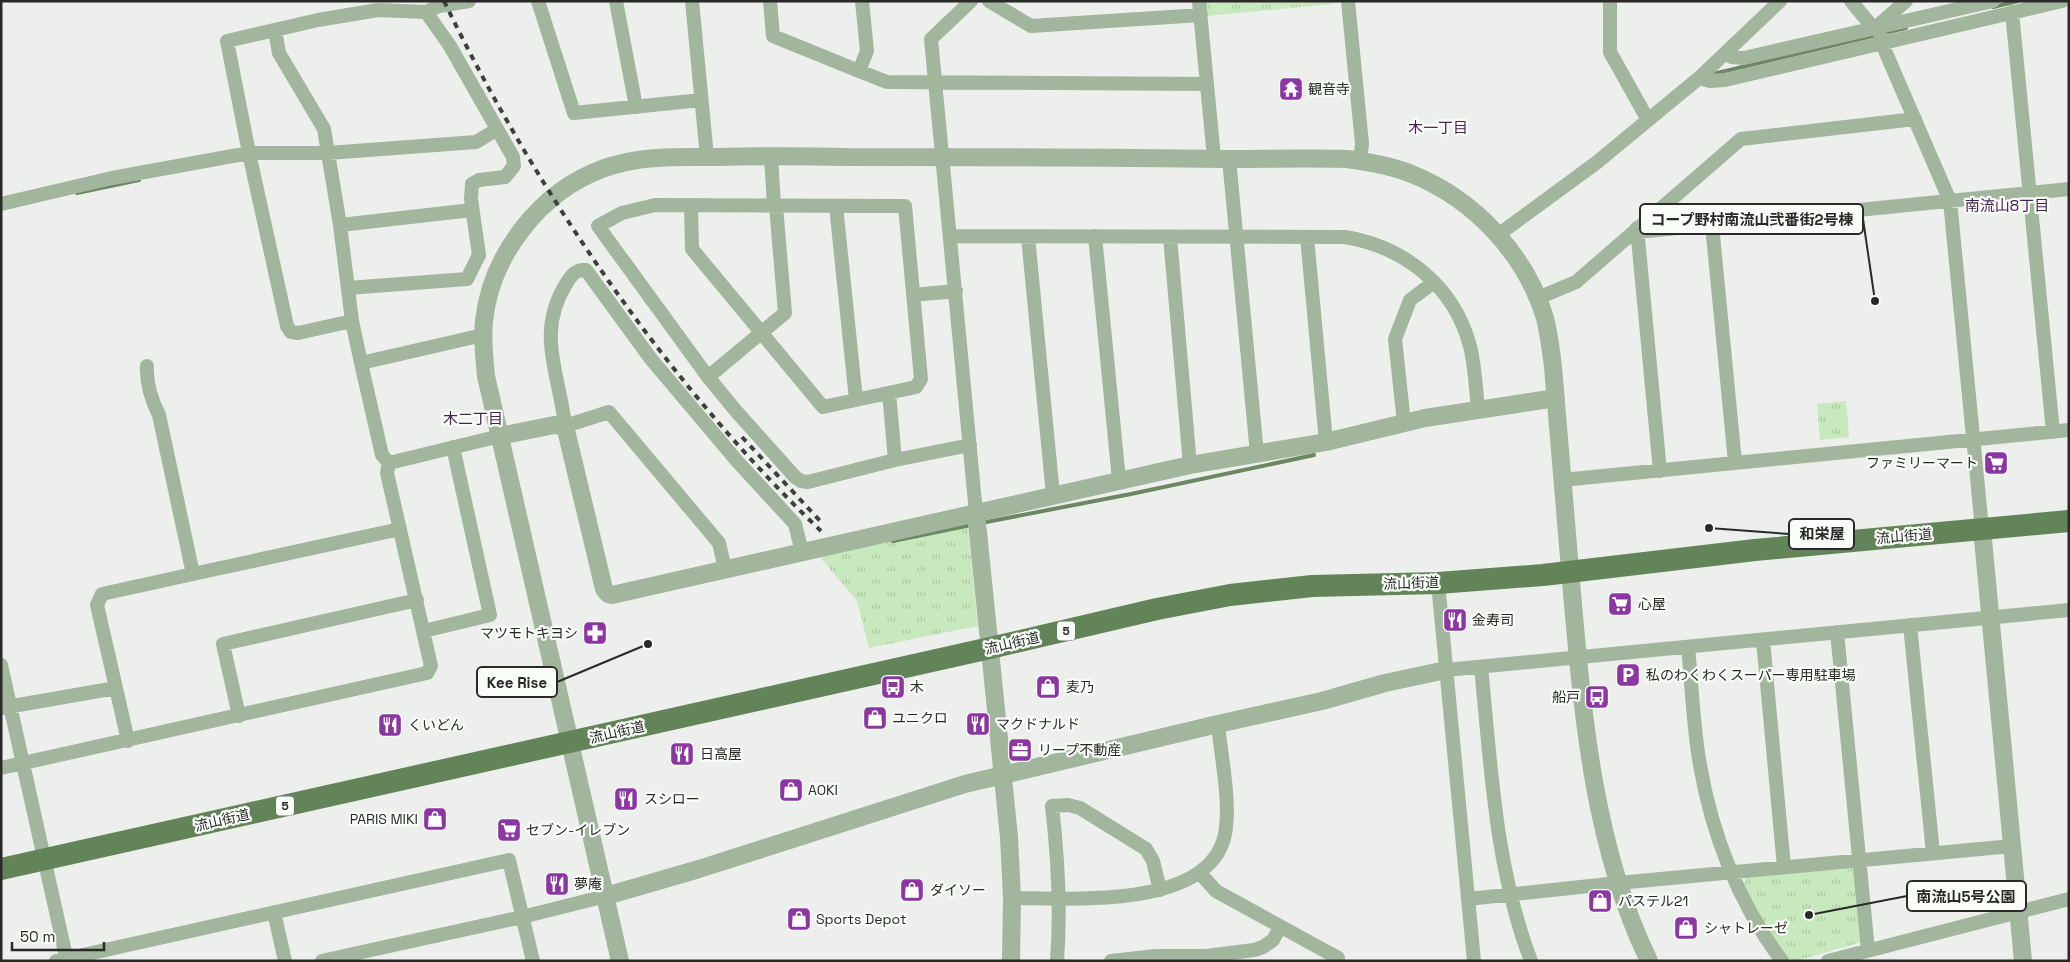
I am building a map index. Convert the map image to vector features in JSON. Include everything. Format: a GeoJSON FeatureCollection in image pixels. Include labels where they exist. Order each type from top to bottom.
{"type":"FeatureCollection","features":[{"type":"Feature","properties":{"kind":"main road","name":"流山街道"},"geometry":{"type":"LineString","coordinates":[[1,869],[569,743],[1156,609],[1230,595],[1312,586],[1438,583],[1571,571],[1755,550],[2069,521]]}},
{"type":"Feature","properties":{"kind":"street"},"geometry":{"type":"LineString","coordinates":[[352,321],[298,333],[290,332],[287,326],[248,153],[226,41],[378,10],[426,12],[440,6],[469,1]]}},
{"type":"Feature","properties":{"kind":"street"},"geometry":{"type":"LineString","coordinates":[[538,1],[574,114],[701,100]]}},
{"type":"Feature","properties":{"kind":"street"},"geometry":{"type":"LineString","coordinates":[[616,1],[636,107]]}},
{"type":"Feature","properties":{"kind":"street"},"geometry":{"type":"LineString","coordinates":[[692,1],[707,157]]}},
{"type":"Feature","properties":{"kind":"street"},"geometry":{"type":"LineString","coordinates":[[770,1],[773,36],[887,82],[1207,84]]}},
{"type":"Feature","properties":{"kind":"street"},"geometry":{"type":"LineString","coordinates":[[859,71],[867,51],[862,1]]}},
{"type":"Feature","properties":{"kind":"street"},"geometry":{"type":"LineString","coordinates":[[971,1],[931,38],[1009,837],[1012,898],[1010,961]]}},
{"type":"Feature","properties":{"kind":"street"},"geometry":{"type":"LineString","coordinates":[[989,1],[1031,26],[1200,8],[1207,84],[1236,238],[1257,454]]}},
{"type":"Feature","properties":{"kind":"street"},"geometry":{"type":"LineString","coordinates":[[1348,1],[1362,144],[1360,161]]}},
{"type":"Feature","properties":{"kind":"street"},"geometry":{"type":"LineString","coordinates":[[1610,1],[1610,52],[1648,120]]}},
{"type":"Feature","properties":{"kind":"street"},"geometry":{"type":"LineString","coordinates":[[1851,1],[1876,29],[1950,201],[2023,961]]}},
{"type":"Feature","properties":{"kind":"street"},"geometry":{"type":"LineString","coordinates":[[1876,29],[1906,1]]}},
{"type":"Feature","properties":{"kind":"street"},"geometry":{"type":"LineString","coordinates":[[1727,52],[1731,57],[1744,58],[1993,1]]}},
{"type":"Feature","properties":{"kind":"street"},"geometry":{"type":"LineString","coordinates":[[1699,78],[1710,81],[1725,80],[2062,1]]}},
{"type":"Feature","properties":{"kind":"street"},"geometry":{"type":"LineString","coordinates":[[1498,236],[1596,163],[1699,78],[1777,2]]}},
{"type":"Feature","properties":{"kind":"street"},"geometry":{"type":"LineString","coordinates":[[348,288],[467,279],[479,255],[472,210],[472,184],[479,180],[505,177],[514,166],[514,157],[496,130],[450,46],[426,12]]}},
{"type":"Feature","properties":{"kind":"street"},"geometry":{"type":"LineString","coordinates":[[2012,12],[2053,432]]}},
{"type":"Feature","properties":{"kind":"street"},"geometry":{"type":"LineString","coordinates":[[1,768],[427,673],[432,666],[387,473],[388,463],[382,455],[352,321],[340,225],[324,129],[279,53],[275,30]]}},
{"type":"Feature","properties":{"kind":"street"},"geometry":{"type":"LineString","coordinates":[[1538,298],[1576,282],[1741,139],[1915,119]]}},
{"type":"Feature","properties":{"kind":"street"},"geometry":{"type":"LineString","coordinates":[[1,204],[112,178],[248,153],[328,153],[476,142],[496,130]]}},
{"type":"Feature","properties":{"kind":"street"},"geometry":{"type":"LineString","coordinates":[[708,376],[785,313],[771,156]]}},
{"type":"Feature","properties":{"kind":"street"},"geometry":{"type":"LineString","coordinates":[[620,961],[486,376],[483,335],[488,299],[501,262],[517,235],[535,214],[562,191],[602,169],[633,160],[660,157],[771,156],[1325,158],[1390,166],[1430,182],[1470,209],[1498,236],[1520,265],[1538,298],[1549,334],[1578,657],[1597,798],[1606,842],[1618,883],[1628,914],[1649,961]]}},
{"type":"Feature","properties":{"kind":"street"},"geometry":{"type":"LineString","coordinates":[[1637,230],[1712,225],[2069,189]]}},
{"type":"Feature","properties":{"kind":"street"},"geometry":{"type":"LineString","coordinates":[[690,206],[692,249],[823,407],[916,387],[919,384],[921,379],[905,206],[836,206],[775,206],[690,206],[645,206],[622,213],[598,226],[708,376],[794,477],[808,482],[895,460],[970,444]]}},
{"type":"Feature","properties":{"kind":"street"},"geometry":{"type":"LineString","coordinates":[[836,206],[856,400]]}},
{"type":"Feature","properties":{"kind":"street"},"geometry":{"type":"LineString","coordinates":[[340,225],[472,210]]}},
{"type":"Feature","properties":{"kind":"street"},"geometry":{"type":"LineString","coordinates":[[1712,225],[1735,462]]}},
{"type":"Feature","properties":{"kind":"street"},"geometry":{"type":"LineString","coordinates":[[1637,230],[1660,472]]}},
{"type":"Feature","properties":{"kind":"street"},"geometry":{"type":"LineString","coordinates":[[950,236],[1236,238],[1307,236],[1345,237],[1378,244],[1424,271],[1449,300],[1459,315],[1472,357],[1478,410]]}},
{"type":"Feature","properties":{"kind":"street"},"geometry":{"type":"LineString","coordinates":[[1095,236],[1119,480]]}},
{"type":"Feature","properties":{"kind":"street"},"geometry":{"type":"LineString","coordinates":[[1307,236],[1326,442]]}},
{"type":"Feature","properties":{"kind":"street"},"geometry":{"type":"LineString","coordinates":[[1028,237],[1053,495]]}},
{"type":"Feature","properties":{"kind":"street"},"geometry":{"type":"LineString","coordinates":[[1170,237],[1190,465]]}},
{"type":"Feature","properties":{"kind":"street"},"geometry":{"type":"LineString","coordinates":[[802,552],[795,524],[737,461],[657,366],[586,270],[573,273],[564,286],[552,318],[550,335],[553,372],[604,589],[608,594],[612,595],[1190,465],[1326,442],[1404,423],[1556,398]]}},
{"type":"Feature","properties":{"kind":"street"},"geometry":{"type":"LineString","coordinates":[[1404,423],[1395,339],[1410,300],[1434,282]]}},
{"type":"Feature","properties":{"kind":"street"},"geometry":{"type":"LineString","coordinates":[[913,296],[956,291]]}},
{"type":"Feature","properties":{"kind":"street"},"geometry":{"type":"LineString","coordinates":[[361,363],[483,335]]}},
{"type":"Feature","properties":{"kind":"street"},"geometry":{"type":"LineString","coordinates":[[147,366],[146,376],[152,400],[159,415],[193,574]]}},
{"type":"Feature","properties":{"kind":"street"},"geometry":{"type":"LineString","coordinates":[[889,393],[895,460]]}},
{"type":"Feature","properties":{"kind":"street"},"geometry":{"type":"LineString","coordinates":[[388,463],[500,436],[554,425],[565,426],[609,412],[719,543],[725,569]]}},
{"type":"Feature","properties":{"kind":"street"},"geometry":{"type":"LineString","coordinates":[[1562,480],[1660,472],[1735,462],[2069,430]]}},
{"type":"Feature","properties":{"kind":"street"},"geometry":{"type":"LineString","coordinates":[[424,631],[490,616],[452,447]]}},
{"type":"Feature","properties":{"kind":"street"},"geometry":{"type":"LineString","coordinates":[[128,741],[97,605],[102,594],[400,529]]}},
{"type":"Feature","properties":{"kind":"street"},"geometry":{"type":"LineString","coordinates":[[1438,583],[1474,961]]}},
{"type":"Feature","properties":{"kind":"street"},"geometry":{"type":"LineString","coordinates":[[239,716],[222,644],[417,600]]}},
{"type":"Feature","properties":{"kind":"street"},"geometry":{"type":"LineString","coordinates":[[322,961],[353,957],[606,896],[708,866],[966,784],[1218,724],[1322,702],[1385,683],[1446,670],[2069,610]]}},
{"type":"Feature","properties":{"kind":"street"},"geometry":{"type":"LineString","coordinates":[[1910,625],[1933,853]]}},
{"type":"Feature","properties":{"kind":"street"},"geometry":{"type":"LineString","coordinates":[[1837,632],[1868,950]]}},
{"type":"Feature","properties":{"kind":"street"},"geometry":{"type":"LineString","coordinates":[[1763,640],[1784,867]]}},
{"type":"Feature","properties":{"kind":"street"},"geometry":{"type":"LineString","coordinates":[[1688,647],[1700,764],[1705,794],[1714,826],[1731,872],[1750,911],[1782,961]]}},
{"type":"Feature","properties":{"kind":"street"},"geometry":{"type":"LineString","coordinates":[[1,665],[6,707],[24,763],[63,960],[509,860],[532,961]]}},
{"type":"Feature","properties":{"kind":"street"},"geometry":{"type":"LineString","coordinates":[[1482,667],[1499,840],[1518,925],[1531,961]]}},
{"type":"Feature","properties":{"kind":"street"},"geometry":{"type":"LineString","coordinates":[[6,707],[116,688]]}},
{"type":"Feature","properties":{"kind":"street"},"geometry":{"type":"LineString","coordinates":[[1012,898],[1124,896],[1160,890],[1184,883],[1200,873],[1218,852],[1225,836],[1227,820],[1218,724]]}},
{"type":"Feature","properties":{"kind":"street"},"geometry":{"type":"LineString","coordinates":[[1058,961],[1059,898],[1052,806],[1068,804],[1080,808],[1146,849],[1153,861],[1160,890]]}},
{"type":"Feature","properties":{"kind":"street"},"geometry":{"type":"LineString","coordinates":[[1468,899],[2012,846]]}},
{"type":"Feature","properties":{"kind":"street"},"geometry":{"type":"LineString","coordinates":[[1200,873],[1216,891],[1338,958]]}},
{"type":"Feature","properties":{"kind":"street"},"geometry":{"type":"LineString","coordinates":[[1828,961],[2069,899]]}},
{"type":"Feature","properties":{"kind":"street"},"geometry":{"type":"LineString","coordinates":[[274,912],[285,961]]}},
{"type":"Feature","properties":{"kind":"street"},"geometry":{"type":"LineString","coordinates":[[1111,961],[1156,956],[1206,956],[1254,950],[1263,948],[1273,940],[1280,927]]}},
{"type":"Feature","properties":{"kind":"green space"},"geometry":{"type":"Polygon","coordinates":[[[1205,1],[1333,1],[1333,4],[1206,16],[1205,1]]]}},
{"type":"Feature","properties":{"kind":"green space"},"geometry":{"type":"Polygon","coordinates":[[[1846,401],[1849,437],[1820,440],[1817,404],[1846,401]]]}},
{"type":"Feature","properties":{"kind":"green space"},"geometry":{"type":"Polygon","coordinates":[[[962,523],[968,528],[978,626],[869,648],[857,601],[818,555],[962,523]]]}},
{"type":"Feature","properties":{"kind":"green space"},"geometry":{"type":"Polygon","coordinates":[[[1854,868],[1862,942],[1795,961],[1788,961],[1742,888],[1747,877],[1854,868]]]}},
{"type":"Feature","properties":{"kind":"waterway"},"geometry":{"type":"LineString","coordinates":[[1993,7],[2018,1]]}},
{"type":"Feature","properties":{"kind":"waterway"},"geometry":{"type":"LineString","coordinates":[[1884,33],[1906,28]]}},
{"type":"Feature","properties":{"kind":"waterway"},"geometry":{"type":"LineString","coordinates":[[1713,74],[1877,35]]}},
{"type":"Feature","properties":{"kind":"waterway"},"geometry":{"type":"LineString","coordinates":[[77,193],[139,180]]}},
{"type":"Feature","properties":{"kind":"waterway"},"geometry":{"type":"LineString","coordinates":[[981,523],[1131,494],[1314,455]]}},
{"type":"Feature","properties":{"kind":"waterway"},"geometry":{"type":"LineString","coordinates":[[893,541],[971,525]]}},
{"type":"Feature","properties":{"kind":"railway"},"geometry":{"type":"LineString","coordinates":[[444,1],[480,72],[520,143],[563,214],[610,282],[659,349],[711,414],[765,474],[821,531]]}},
{"type":"Feature","properties":{"kind":"railway"},"geometry":{"type":"LineString","coordinates":[[742,437],[822,523]]}},
{"type":"Feature","properties":{"kind":"place","name":"観音寺"},"geometry":{"type":"Point","coordinates":[1291,89]}},
{"type":"Feature","properties":{"kind":"place","name":"コープ野村南流山弐番街2号棟"},"geometry":{"type":"Point","coordinates":[1875,301]}},
{"type":"Feature","properties":{"kind":"place","name":"ファミリーマート"},"geometry":{"type":"Point","coordinates":[1996,463]}},
{"type":"Feature","properties":{"kind":"place","name":"和栄屋"},"geometry":{"type":"Point","coordinates":[1709,528]}},
{"type":"Feature","properties":{"kind":"place","name":"心屋"},"geometry":{"type":"Point","coordinates":[1620,604]}},
{"type":"Feature","properties":{"kind":"place","name":"金寿司"},"geometry":{"type":"Point","coordinates":[1455,620]}},
{"type":"Feature","properties":{"kind":"place","name":"マツモトキヨシ"},"geometry":{"type":"Point","coordinates":[595,633]}},
{"type":"Feature","properties":{"kind":"place","name":"Kee Rise"},"geometry":{"type":"Point","coordinates":[648,644]}},
{"type":"Feature","properties":{"kind":"place","name":"私のわくわくスーパー専用駐車場"},"geometry":{"type":"Point","coordinates":[1628,675]}},
{"type":"Feature","properties":{"kind":"place","name":"木"},"geometry":{"type":"Point","coordinates":[893,687]}},
{"type":"Feature","properties":{"kind":"place","name":"麦乃"},"geometry":{"type":"Point","coordinates":[1048,687]}},
{"type":"Feature","properties":{"kind":"place","name":"船戸"},"geometry":{"type":"Point","coordinates":[1597,697]}},
{"type":"Feature","properties":{"kind":"place","name":"ユニクロ"},"geometry":{"type":"Point","coordinates":[875,718]}},
{"type":"Feature","properties":{"kind":"place","name":"マクドナルド"},"geometry":{"type":"Point","coordinates":[978,724]}},
{"type":"Feature","properties":{"kind":"place","name":"くいどん"},"geometry":{"type":"Point","coordinates":[390,725]}},
{"type":"Feature","properties":{"kind":"place","name":"リープ不動産"},"geometry":{"type":"Point","coordinates":[1020,750]}},
{"type":"Feature","properties":{"kind":"place","name":"日高屋"},"geometry":{"type":"Point","coordinates":[682,754]}},
{"type":"Feature","properties":{"kind":"place","name":"AOKI"},"geometry":{"type":"Point","coordinates":[791,790]}},
{"type":"Feature","properties":{"kind":"place","name":"スシロー"},"geometry":{"type":"Point","coordinates":[626,799]}},
{"type":"Feature","properties":{"kind":"place","name":"PARIS MIKI"},"geometry":{"type":"Point","coordinates":[435,819]}},
{"type":"Feature","properties":{"kind":"place","name":"セブン-イレブン"},"geometry":{"type":"Point","coordinates":[509,830]}},
{"type":"Feature","properties":{"kind":"place","name":"夢庵"},"geometry":{"type":"Point","coordinates":[557,884]}},
{"type":"Feature","properties":{"kind":"place","name":"ダイソー"},"geometry":{"type":"Point","coordinates":[912,890]}},
{"type":"Feature","properties":{"kind":"place","name":"パステル21"},"geometry":{"type":"Point","coordinates":[1600,901]}},
{"type":"Feature","properties":{"kind":"place","name":"南流山5号公園"},"geometry":{"type":"Point","coordinates":[1809,915]}},
{"type":"Feature","properties":{"kind":"place","name":"Sports Depot"},"geometry":{"type":"Point","coordinates":[799,919]}},
{"type":"Feature","properties":{"kind":"place","name":"シャトレーゼ"},"geometry":{"type":"Point","coordinates":[1686,928]}},
{"type":"Feature","properties":{"kind":"district","name":"木一丁目"},"geometry":{"type":"Point","coordinates":[1438,128]}},
{"type":"Feature","properties":{"kind":"district","name":"南流山8丁目"},"geometry":{"type":"Point","coordinates":[2007,206]}},
{"type":"Feature","properties":{"kind":"district","name":"木二丁目"},"geometry":{"type":"Point","coordinates":[473,419]}}]}
